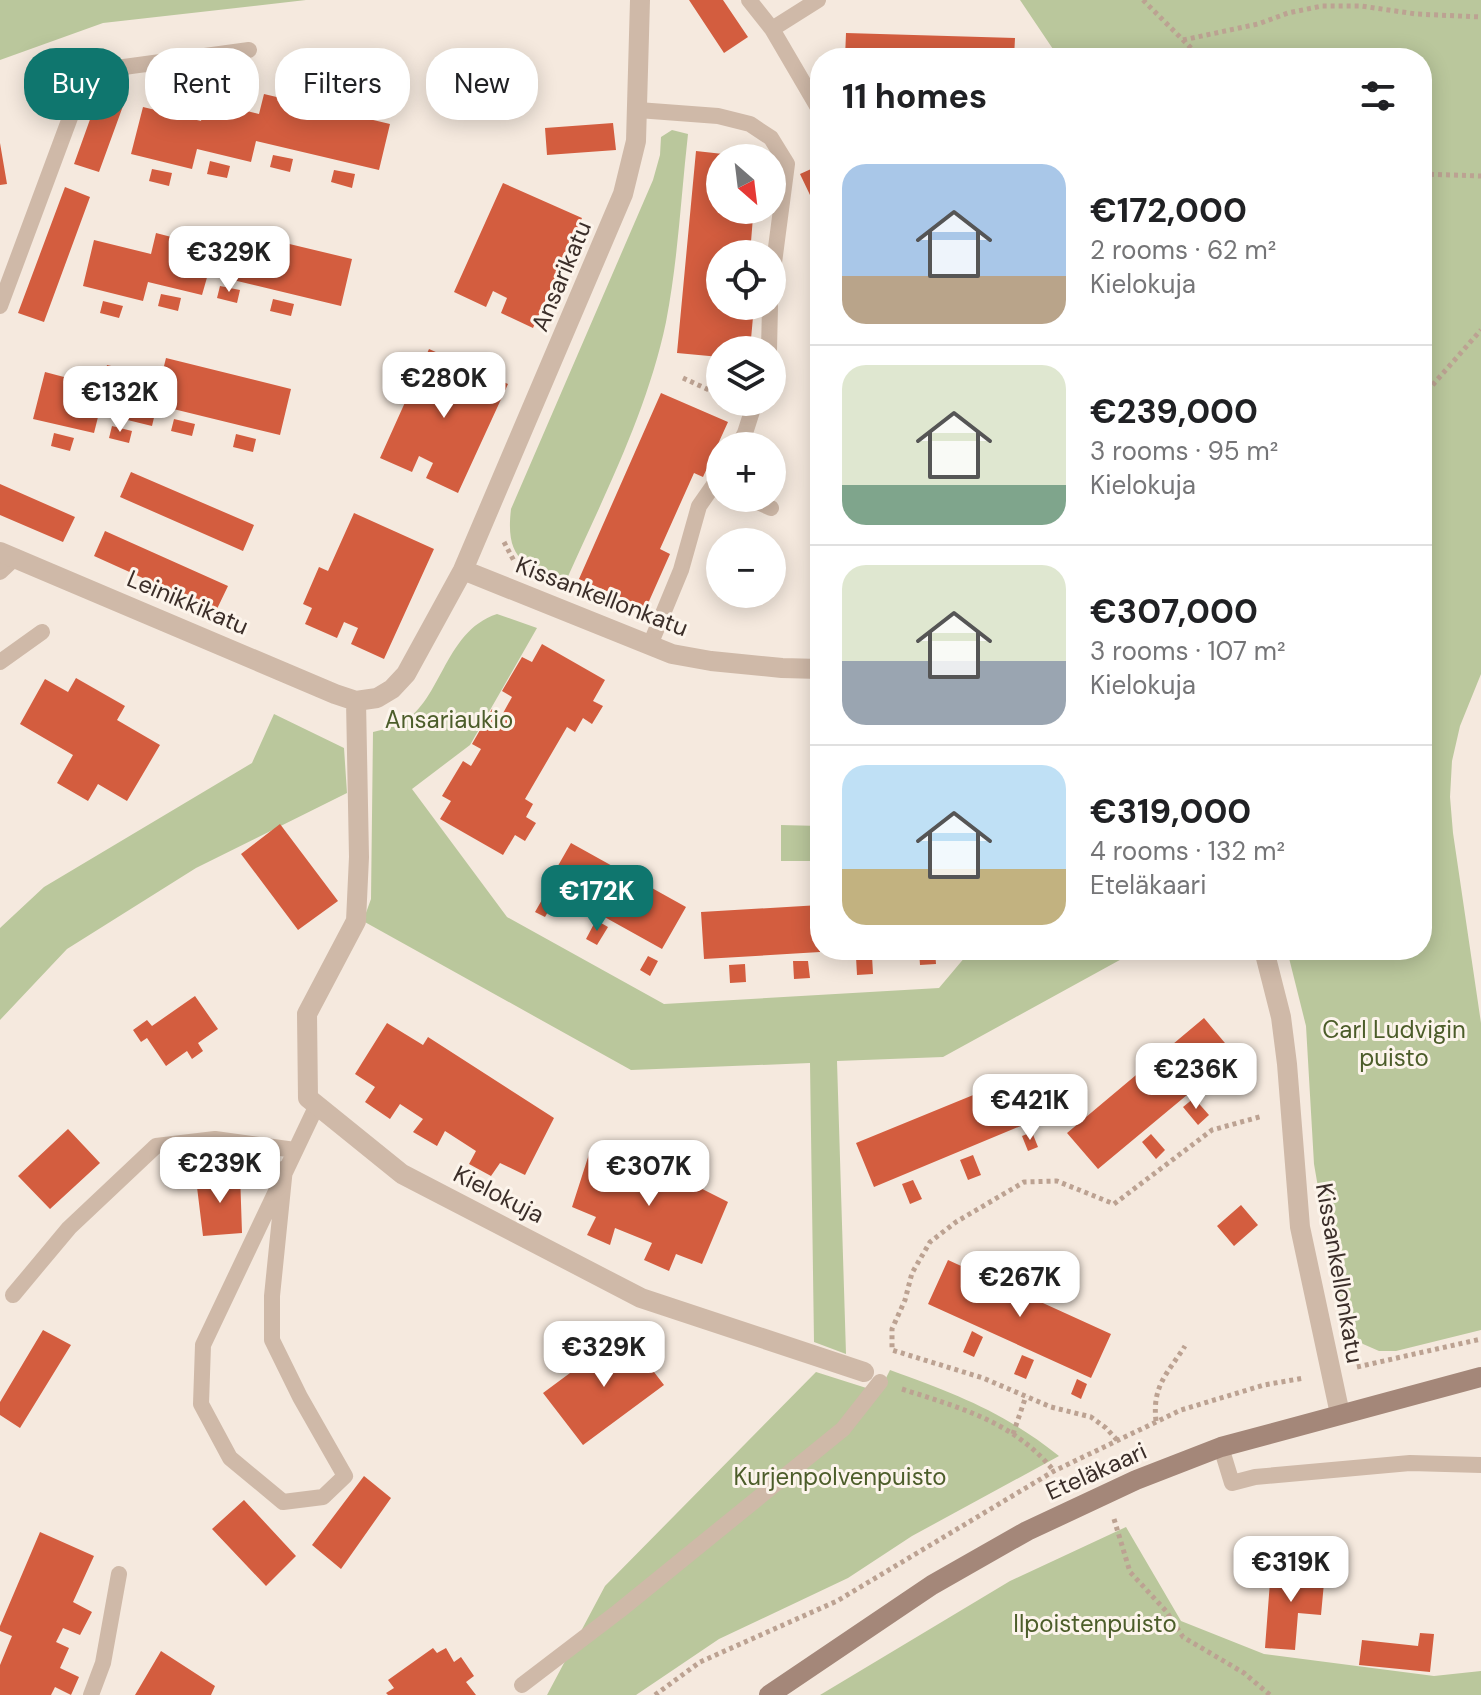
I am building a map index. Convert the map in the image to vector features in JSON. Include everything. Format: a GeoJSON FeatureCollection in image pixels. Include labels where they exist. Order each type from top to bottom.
{"type":"FeatureCollection","features":[{"type":"Feature","properties":{"kind":"main road","name":"Eteläkaari"},"geometry":{"type":"LineString","coordinates":[[770,1695],[932,1585],[1027,1531],[1136,1480],[1221,1447],[1481,1377]]}},
{"type":"Feature","properties":{"kind":"street","name":"Ansarikatu"},"geometry":{"type":"LineString","coordinates":[[356,701],[377,698],[392,689],[406,674],[463,570],[613,222],[631,168],[638,110],[640,0]]}},
{"type":"Feature","properties":{"kind":"street","name":"Leinikkikatu"},"geometry":{"type":"LineString","coordinates":[[8,554],[356,701]]}},
{"type":"Feature","properties":{"kind":"street","name":"Kissankellonkatu"},"geometry":{"type":"LineString","coordinates":[[463,570],[672,654],[711,661],[810,669]]}},
{"type":"Feature","properties":{"kind":"street"},"geometry":{"type":"LineString","coordinates":[[317,1105],[308,1098],[307,1014],[356,921],[359,857],[356,701]]}},
{"type":"Feature","properties":{"kind":"street","name":"Kissankellonkatu"},"geometry":{"type":"LineString","coordinates":[[1267,960],[1285,1048],[1300,1227],[1340,1414]]}},
{"type":"Feature","properties":{"kind":"street","name":"Kielokuja"},"geometry":{"type":"LineString","coordinates":[[317,1105],[402,1174],[641,1298],[872,1377]]}},
{"type":"Feature","properties":{"kind":"lane"},"geometry":{"type":"LineString","coordinates":[[749,0],[772,29],[810,94]]}},
{"type":"Feature","properties":{"kind":"lane"},"geometry":{"type":"LineString","coordinates":[[772,29],[818,0]]}},
{"type":"Feature","properties":{"kind":"lane"},"geometry":{"type":"LineString","coordinates":[[0,306],[87,72],[145,64]]}},
{"type":"Feature","properties":{"kind":"lane"},"geometry":{"type":"LineString","coordinates":[[638,110],[718,116],[750,124],[771,138],[787,164],[777,240]]}},
{"type":"Feature","properties":{"kind":"lane"},"geometry":{"type":"LineString","coordinates":[[650,645],[681,570],[699,506],[706,501]]}},
{"type":"Feature","properties":{"kind":"lane"},"geometry":{"type":"LineString","coordinates":[[0,572],[8,554]]}},
{"type":"Feature","properties":{"kind":"lane"},"geometry":{"type":"LineString","coordinates":[[0,662],[42,632]]}},
{"type":"Feature","properties":{"kind":"lane"},"geometry":{"type":"LineString","coordinates":[[285,1168],[272,1296],[272,1340],[345,1476],[323,1497],[283,1502],[230,1458],[201,1404],[203,1345],[285,1168],[317,1105]]}},
{"type":"Feature","properties":{"kind":"lane"},"geometry":{"type":"LineString","coordinates":[[13,1295],[69,1228],[156,1146],[215,1139],[295,1150]]}},
{"type":"Feature","properties":{"kind":"lane"},"geometry":{"type":"LineString","coordinates":[[522,1685],[619,1611],[843,1429],[872,1377]]}},
{"type":"Feature","properties":{"kind":"lane"},"geometry":{"type":"LineString","coordinates":[[1221,1447],[1232,1483],[1255,1477],[1410,1463],[1481,1465]]}},
{"type":"Feature","properties":{"kind":"lane"},"geometry":{"type":"LineString","coordinates":[[91,1695],[103,1663],[119,1574]]}},
{"type":"Feature","properties":{"kind":"path"},"geometry":{"type":"LineString","coordinates":[[1143,0],[1191,48]]}},
{"type":"Feature","properties":{"kind":"path"},"geometry":{"type":"LineString","coordinates":[[1183,40],[1322,6],[1361,6],[1416,14],[1481,17]]}},
{"type":"Feature","properties":{"kind":"path"},"geometry":{"type":"LineString","coordinates":[[1432,174],[1481,176]]}},
{"type":"Feature","properties":{"kind":"path"},"geometry":{"type":"LineString","coordinates":[[1432,386],[1481,330]]}},
{"type":"Feature","properties":{"kind":"path"},"geometry":{"type":"LineString","coordinates":[[683,378],[706,389]]}},
{"type":"Feature","properties":{"kind":"path"},"geometry":{"type":"LineString","coordinates":[[1117,1440],[1091,1417],[1051,1407],[983,1378],[892,1350],[892,1329],[905,1300],[912,1273],[930,1242],[956,1222],[1024,1182],[1057,1181],[1114,1204],[1212,1130],[1268,1115]]}},
{"type":"Feature","properties":{"kind":"path"},"geometry":{"type":"LineString","coordinates":[[1366,1365],[1481,1339]]}},
{"type":"Feature","properties":{"kind":"path"},"geometry":{"type":"LineString","coordinates":[[1156,1421],[1154,1403],[1158,1388],[1185,1346]]}},
{"type":"Feature","properties":{"kind":"path"},"geometry":{"type":"LineString","coordinates":[[872,1377],[984,1416],[1036,1449],[1054,1471]]}},
{"type":"Feature","properties":{"kind":"path"},"geometry":{"type":"LineString","coordinates":[[655,1695],[700,1662],[837,1601],[1054,1471],[1156,1421],[1181,1410],[1264,1385],[1309,1377]]}},
{"type":"Feature","properties":{"kind":"path"},"geometry":{"type":"LineString","coordinates":[[1013,1434],[1026,1396]]}},
{"type":"Feature","properties":{"kind":"path"},"geometry":{"type":"LineString","coordinates":[[1113,1514],[1130,1572],[1166,1611],[1183,1637],[1244,1673],[1270,1695]]}},
{"type":"Feature","properties":{"kind":"green space"},"geometry":{"type":"Polygon","coordinates":[[[0,0],[306,0],[103,23],[33,48],[24,48],[24,51],[0,60],[0,0]]]}},
{"type":"Feature","properties":{"kind":"green space","name":"Carl Ludvigin puisto"},"geometry":{"type":"Polygon","coordinates":[[[1020,0],[1481,0],[1481,674],[1460,726],[1452,761],[1450,797],[1481,1023],[1481,1330],[1396,1351],[1379,1351],[1363,1344],[1350,1333],[1344,1318],[1314,1164],[1306,1026],[1290,960],[1432,960],[1432,48],[1052,48],[1020,0]]]}},
{"type":"Feature","properties":{"kind":"green space"},"geometry":{"type":"Polygon","coordinates":[[[672,130],[688,134],[670,299],[658,356],[636,422],[565,583],[538,571],[520,558],[511,540],[511,509],[653,180],[661,137],[672,130]]]}},
{"type":"Feature","properties":{"kind":"green space","name":"Ansariaukio"},"geometry":{"type":"Polygon","coordinates":[[[497,614],[537,628],[470,745],[412,789],[507,917],[664,1004],[939,988],[963,960],[1120,960],[943,1057],[837,1061],[846,1354],[814,1342],[810,1063],[631,1070],[363,921],[371,899],[373,732],[397,725],[412,716],[424,702],[464,636],[479,623],[497,614]]]}},
{"type":"Feature","properties":{"kind":"green space"},"geometry":{"type":"Polygon","coordinates":[[[274,714],[344,748],[347,793],[196,868],[67,949],[0,1020],[0,928],[44,887],[252,763],[274,714]]]}},
{"type":"Feature","properties":{"kind":"green space"},"geometry":{"type":"Polygon","coordinates":[[[781,825],[810,826],[810,861],[781,861],[781,825]]]}},
{"type":"Feature","properties":{"kind":"green space","name":"Kurjenpolvenpuisto"},"geometry":{"type":"Polygon","coordinates":[[[890,1370],[979,1406],[1018,1427],[1059,1456],[912,1536],[848,1578],[719,1639],[636,1695],[547,1695],[605,1586],[816,1372],[879,1392],[890,1370]]]}},
{"type":"Feature","properties":{"kind":"green space","name":"Ilpoistenpuisto"},"geometry":{"type":"Polygon","coordinates":[[[1126,1527],[1181,1621],[1264,1654],[1434,1676],[1481,1671],[1481,1695],[820,1695],[1010,1581],[1126,1527]]]}},
{"type":"Feature","properties":{"kind":"building"},"geometry":{"type":"Polygon","coordinates":[[[689,0],[723,0],[748,37],[724,53],[689,0]]]}},
{"type":"Feature","properties":{"kind":"building"},"geometry":{"type":"Polygon","coordinates":[[[846,33],[1015,38],[1014,48],[845,48],[846,33]]]}},
{"type":"Feature","properties":{"kind":"building"},"geometry":{"type":"Polygon","coordinates":[[[264,94],[275,97],[275,120],[373,120],[390,124],[379,170],[256,141],[251,162],[197,149],[192,169],[131,154],[143,107],[145,120],[259,120],[264,94]]]}},
{"type":"Feature","properties":{"kind":"building"},"geometry":{"type":"Polygon","coordinates":[[[90,120],[118,120],[99,172],[74,164],[90,120]]]}},
{"type":"Feature","properties":{"kind":"building"},"geometry":{"type":"Polygon","coordinates":[[[613,123],[616,150],[547,155],[545,128],[613,123]]]}},
{"type":"Feature","properties":{"kind":"building"},"geometry":{"type":"Polygon","coordinates":[[[0,143],[7,184],[0,185],[0,143]]]}},
{"type":"Feature","properties":{"kind":"building"},"geometry":{"type":"Polygon","coordinates":[[[696,151],[706,152],[706,224],[752,224],[751,240],[706,240],[706,320],[753,320],[751,336],[706,336],[706,356],[677,353],[696,151]]]}},
{"type":"Feature","properties":{"kind":"building"},"geometry":{"type":"Polygon","coordinates":[[[273,155],[293,159],[290,172],[270,167],[273,155]]]}},
{"type":"Feature","properties":{"kind":"building"},"geometry":{"type":"Polygon","coordinates":[[[210,161],[230,166],[227,178],[207,174],[210,161]]]}},
{"type":"Feature","properties":{"kind":"building"},"geometry":{"type":"Polygon","coordinates":[[[152,169],[172,173],[169,186],[149,181],[152,169]]]}},
{"type":"Feature","properties":{"kind":"building"},"geometry":{"type":"Polygon","coordinates":[[[334,170],[355,174],[352,188],[331,182],[334,170]]]}},
{"type":"Feature","properties":{"kind":"building"},"geometry":{"type":"Polygon","coordinates":[[[810,170],[810,195],[800,174],[810,170]]]}},
{"type":"Feature","properties":{"kind":"building"},"geometry":{"type":"Polygon","coordinates":[[[503,183],[582,218],[533,328],[501,313],[507,298],[493,291],[486,307],[454,292],[503,183]]]}},
{"type":"Feature","properties":{"kind":"building"},"geometry":{"type":"Polygon","coordinates":[[[65,187],[90,197],[44,322],[18,313],[65,187]]]}},
{"type":"Feature","properties":{"kind":"building"},"geometry":{"type":"Polygon","coordinates":[[[215,226],[352,259],[341,306],[208,274],[202,295],[148,282],[143,301],[83,286],[94,240],[151,254],[156,233],[210,247],[215,226]]]}},
{"type":"Feature","properties":{"kind":"building"},"geometry":{"type":"Polygon","coordinates":[[[220,286],[240,290],[237,303],[217,298],[220,286]]]}},
{"type":"Feature","properties":{"kind":"building"},"geometry":{"type":"Polygon","coordinates":[[[161,294],[181,298],[178,311],[158,306],[161,294]]]}},
{"type":"Feature","properties":{"kind":"building"},"geometry":{"type":"Polygon","coordinates":[[[273,299],[294,304],[291,316],[270,311],[273,299]]]}},
{"type":"Feature","properties":{"kind":"building"},"geometry":{"type":"Polygon","coordinates":[[[103,301],[123,306],[119,318],[100,313],[103,301]]]}},
{"type":"Feature","properties":{"kind":"building"},"geometry":{"type":"Polygon","coordinates":[[[429,349],[508,384],[458,493],[426,478],[433,463],[419,456],[412,472],[380,458],[429,349]]]}},
{"type":"Feature","properties":{"kind":"building"},"geometry":{"type":"Polygon","coordinates":[[[166,358],[291,389],[280,435],[157,405],[152,426],[99,413],[94,433],[33,419],[45,372],[102,387],[107,365],[161,378],[166,358]]]}},
{"type":"Feature","properties":{"kind":"building"},"geometry":{"type":"Polygon","coordinates":[[[661,393],[706,412],[706,416],[728,422],[723,432],[706,432],[706,470],[703,477],[694,473],[660,549],[670,554],[646,608],[579,579],[661,393]]]}},
{"type":"Feature","properties":{"kind":"building"},"geometry":{"type":"Polygon","coordinates":[[[174,419],[195,424],[192,436],[171,431],[174,419]]]}},
{"type":"Feature","properties":{"kind":"building"},"geometry":{"type":"Polygon","coordinates":[[[112,426],[132,431],[129,443],[109,438],[112,426]]]}},
{"type":"Feature","properties":{"kind":"building"},"geometry":{"type":"Polygon","coordinates":[[[54,433],[74,438],[70,451],[51,446],[54,433]]]}},
{"type":"Feature","properties":{"kind":"building"},"geometry":{"type":"Polygon","coordinates":[[[236,434],[256,439],[253,452],[233,447],[236,434]]]}},
{"type":"Feature","properties":{"kind":"building"},"geometry":{"type":"Polygon","coordinates":[[[131,472],[254,525],[243,551],[120,497],[131,472]]]}},
{"type":"Feature","properties":{"kind":"building"},"geometry":{"type":"Polygon","coordinates":[[[0,484],[75,517],[63,542],[0,515],[0,484]]]}},
{"type":"Feature","properties":{"kind":"building"},"geometry":{"type":"Polygon","coordinates":[[[354,513],[434,549],[384,659],[351,644],[358,628],[344,622],[337,638],[305,624],[312,608],[303,604],[319,567],[328,571],[354,513]]]}},
{"type":"Feature","properties":{"kind":"building"},"geometry":{"type":"Polygon","coordinates":[[[105,531],[228,586],[216,611],[94,556],[105,531]]]}},
{"type":"Feature","properties":{"kind":"building"},"geometry":{"type":"Polygon","coordinates":[[[542,644],[605,680],[593,701],[603,706],[592,724],[583,718],[575,732],[567,727],[525,799],[533,804],[526,817],[536,823],[525,841],[515,835],[503,855],[440,819],[451,801],[442,796],[463,761],[471,766],[481,749],[472,744],[492,709],[502,715],[512,697],[502,691],[522,657],[532,662],[542,644]]]}},
{"type":"Feature","properties":{"kind":"building"},"geometry":{"type":"Polygon","coordinates":[[[76,678],[125,706],[117,720],[160,745],[127,801],[98,784],[88,801],[57,783],[73,755],[20,724],[45,679],[68,692],[76,678]]]}},
{"type":"Feature","properties":{"kind":"building"},"geometry":{"type":"Polygon","coordinates":[[[280,824],[338,901],[298,930],[241,854],[280,824]]]}},
{"type":"Feature","properties":{"kind":"building"},"geometry":{"type":"Polygon","coordinates":[[[571,843],[686,907],[662,949],[547,885],[571,843]]]}},
{"type":"Feature","properties":{"kind":"building"},"geometry":{"type":"Polygon","coordinates":[[[543,898],[553,903],[545,917],[535,912],[543,898]]]}},
{"type":"Feature","properties":{"kind":"building"},"geometry":{"type":"Polygon","coordinates":[[[810,906],[810,953],[704,959],[701,912],[810,906]]]}},
{"type":"Feature","properties":{"kind":"building"},"geometry":{"type":"Polygon","coordinates":[[[596,920],[608,927],[597,945],[586,939],[596,920]]]}},
{"type":"Feature","properties":{"kind":"building"},"geometry":{"type":"Polygon","coordinates":[[[648,956],[658,961],[650,976],[640,970],[648,956]]]}},
{"type":"Feature","properties":{"kind":"building"},"geometry":{"type":"Polygon","coordinates":[[[856,960],[872,960],[873,974],[857,975],[856,960]]]}},
{"type":"Feature","properties":{"kind":"building"},"geometry":{"type":"Polygon","coordinates":[[[920,960],[936,960],[936,964],[920,965],[920,960]]]}},
{"type":"Feature","properties":{"kind":"building"},"geometry":{"type":"Polygon","coordinates":[[[793,961],[808,961],[810,978],[794,979],[793,961]]]}},
{"type":"Feature","properties":{"kind":"building"},"geometry":{"type":"Polygon","coordinates":[[[745,964],[746,982],[730,983],[729,965],[745,964]]]}},
{"type":"Feature","properties":{"kind":"building"},"geometry":{"type":"Polygon","coordinates":[[[195,996],[218,1029],[198,1043],[203,1051],[192,1059],[187,1051],[166,1066],[147,1038],[141,1042],[133,1030],[147,1020],[152,1026],[195,996]]]}},
{"type":"Feature","properties":{"kind":"building"},"geometry":{"type":"Polygon","coordinates":[[[1204,1018],[1235,1055],[1098,1169],[1067,1133],[1204,1018]]]}},
{"type":"Feature","properties":{"kind":"building"},"geometry":{"type":"Polygon","coordinates":[[[387,1023],[423,1045],[428,1037],[554,1118],[525,1175],[500,1163],[491,1176],[469,1164],[476,1151],[445,1131],[437,1146],[413,1132],[423,1119],[400,1104],[390,1119],[365,1102],[375,1087],[355,1074],[387,1023]]]}},
{"type":"Feature","properties":{"kind":"building"},"geometry":{"type":"Polygon","coordinates":[[[1240,1061],[1251,1074],[1242,1081],[1231,1068],[1240,1061]]]}},
{"type":"Feature","properties":{"kind":"building"},"geometry":{"type":"Polygon","coordinates":[[[1005,1082],[1023,1125],[874,1187],[856,1143],[1005,1082]]]}},
{"type":"Feature","properties":{"kind":"building"},"geometry":{"type":"Polygon","coordinates":[[[1194,1098],[1209,1115],[1198,1125],[1183,1107],[1194,1098]]]}},
{"type":"Feature","properties":{"kind":"building"},"geometry":{"type":"Polygon","coordinates":[[[68,1129],[100,1163],[50,1209],[18,1176],[68,1129]]]}},
{"type":"Feature","properties":{"kind":"building"},"geometry":{"type":"Polygon","coordinates":[[[1032,1132],[1038,1147],[1028,1151],[1022,1136],[1032,1132]]]}},
{"type":"Feature","properties":{"kind":"building"},"geometry":{"type":"Polygon","coordinates":[[[1151,1134],[1165,1150],[1156,1159],[1142,1142],[1151,1134]]]}},
{"type":"Feature","properties":{"kind":"building"},"geometry":{"type":"Polygon","coordinates":[[[591,1148],[630,1167],[635,1155],[728,1202],[702,1264],[676,1254],[669,1271],[644,1260],[652,1243],[615,1228],[610,1245],[587,1235],[596,1217],[572,1207],[591,1148]]]}},
{"type":"Feature","properties":{"kind":"building"},"geometry":{"type":"Polygon","coordinates":[[[973,1155],[981,1175],[968,1180],[960,1160],[973,1155]]]}},
{"type":"Feature","properties":{"kind":"building"},"geometry":{"type":"Polygon","coordinates":[[[240,1173],[242,1233],[203,1236],[196,1179],[240,1173]]]}},
{"type":"Feature","properties":{"kind":"building"},"geometry":{"type":"Polygon","coordinates":[[[913,1180],[922,1199],[910,1204],[902,1184],[913,1180]]]}},
{"type":"Feature","properties":{"kind":"building"},"geometry":{"type":"Polygon","coordinates":[[[1241,1205],[1258,1225],[1234,1246],[1217,1226],[1241,1205]]]}},
{"type":"Feature","properties":{"kind":"building"},"geometry":{"type":"Polygon","coordinates":[[[948,1260],[1111,1334],[1091,1378],[928,1304],[948,1260]]]}},
{"type":"Feature","properties":{"kind":"building"},"geometry":{"type":"Polygon","coordinates":[[[43,1330],[71,1345],[20,1428],[0,1415],[0,1402],[43,1330]]]}},
{"type":"Feature","properties":{"kind":"building"},"geometry":{"type":"Polygon","coordinates":[[[972,1331],[983,1337],[974,1357],[963,1352],[972,1331]]]}},
{"type":"Feature","properties":{"kind":"building"},"geometry":{"type":"Polygon","coordinates":[[[624,1333],[664,1385],[583,1445],[543,1393],[624,1333]]]}},
{"type":"Feature","properties":{"kind":"building"},"geometry":{"type":"Polygon","coordinates":[[[1022,1355],[1034,1360],[1026,1379],[1014,1374],[1022,1355]]]}},
{"type":"Feature","properties":{"kind":"building"},"geometry":{"type":"Polygon","coordinates":[[[1077,1379],[1087,1384],[1081,1399],[1071,1394],[1077,1379]]]}},
{"type":"Feature","properties":{"kind":"building"},"geometry":{"type":"Polygon","coordinates":[[[364,1476],[391,1498],[341,1569],[312,1545],[364,1476]]]}},
{"type":"Feature","properties":{"kind":"building"},"geometry":{"type":"Polygon","coordinates":[[[244,1500],[296,1556],[266,1586],[212,1529],[244,1500]]]}},
{"type":"Feature","properties":{"kind":"building"},"geometry":{"type":"Polygon","coordinates":[[[40,1532],[94,1556],[73,1602],[92,1612],[80,1635],[63,1628],[56,1642],[69,1648],[60,1668],[79,1677],[71,1695],[55,1687],[51,1695],[0,1695],[0,1665],[12,1636],[0,1631],[0,1626],[40,1532]]]}},
{"type":"Feature","properties":{"kind":"building"},"geometry":{"type":"Polygon","coordinates":[[[1271,1568],[1325,1572],[1321,1615],[1298,1613],[1295,1650],[1265,1648],[1271,1568]]]}},
{"type":"Feature","properties":{"kind":"building"},"geometry":{"type":"Polygon","coordinates":[[[1420,1633],[1434,1634],[1430,1672],[1359,1665],[1362,1640],[1418,1646],[1420,1633]]]}},
{"type":"Feature","properties":{"kind":"building"},"geometry":{"type":"Polygon","coordinates":[[[433,1648],[437,1653],[446,1648],[454,1662],[461,1657],[474,1676],[466,1682],[476,1695],[386,1693],[394,1688],[388,1680],[433,1648]]]}},
{"type":"Feature","properties":{"kind":"building"},"geometry":{"type":"Polygon","coordinates":[[[161,1651],[215,1686],[211,1695],[135,1695],[161,1651]]]}}]}
